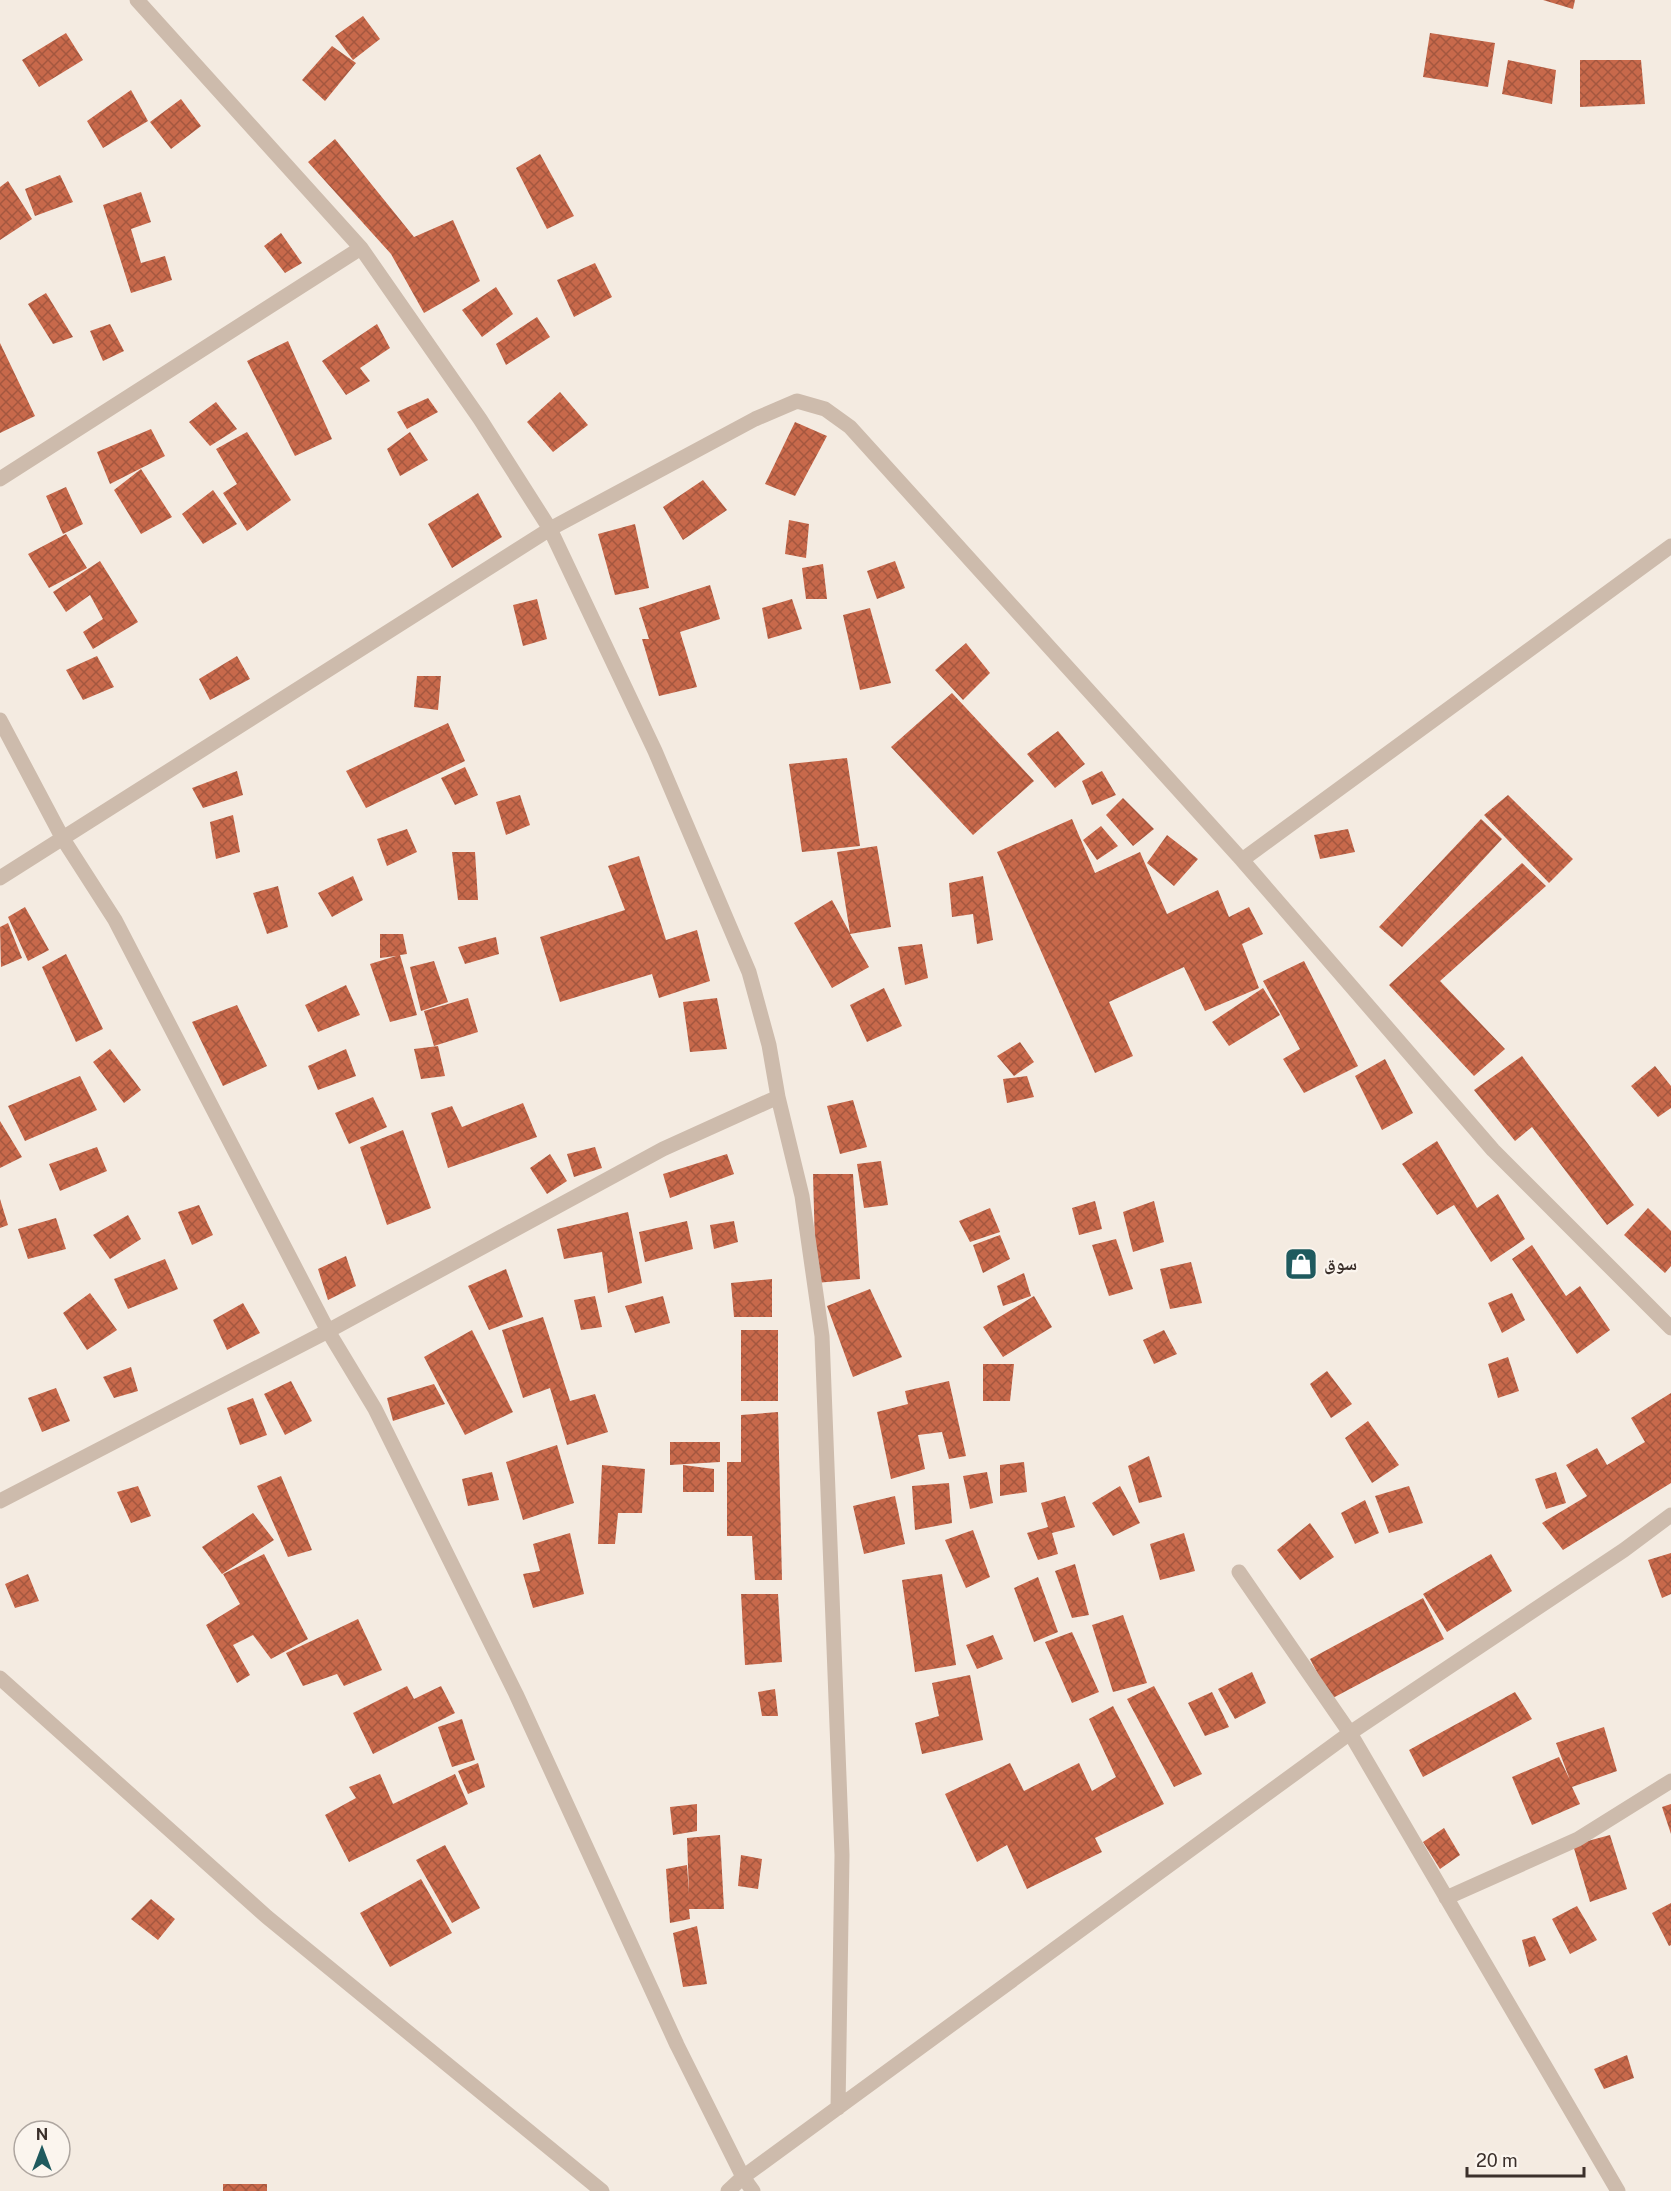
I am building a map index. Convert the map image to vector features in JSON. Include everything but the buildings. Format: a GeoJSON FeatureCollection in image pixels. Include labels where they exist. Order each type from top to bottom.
{"type":"FeatureCollection","features":[{"type":"Feature","properties":{"kind":"street"},"geometry":{"type":"LineString","coordinates":[[137,0],[361,248],[480,419],[550,529],[655,751],[749,972],[764,1024],[778,1097],[802,1196],[822,1336],[842,1855],[838,2108]]}},
{"type":"Feature","properties":{"kind":"street"},"geometry":{"type":"LineString","coordinates":[[0,479],[361,248]]}},
{"type":"Feature","properties":{"kind":"street"},"geometry":{"type":"LineString","coordinates":[[0,878],[550,529],[755,419],[797,401],[825,408],[850,427],[1242,860],[1493,1150],[1671,1328]]}},
{"type":"Feature","properties":{"kind":"street"},"geometry":{"type":"LineString","coordinates":[[1242,860],[1671,546]]}},
{"type":"Feature","properties":{"kind":"street"},"geometry":{"type":"LineString","coordinates":[[0,720],[63,839],[115,920],[328,1331],[375,1409],[516,1694],[677,2045],[743,2177],[753,2191]]}},
{"type":"Feature","properties":{"kind":"street"},"geometry":{"type":"LineString","coordinates":[[0,1501],[328,1331],[663,1149],[778,1097]]}},
{"type":"Feature","properties":{"kind":"street"},"geometry":{"type":"LineString","coordinates":[[728,2191],[743,2177],[1350,1733],[1624,1550],[1671,1515]]}},
{"type":"Feature","properties":{"kind":"street"},"geometry":{"type":"LineString","coordinates":[[1239,1572],[1350,1733],[1618,2191]]}},
{"type":"Feature","properties":{"kind":"street"},"geometry":{"type":"LineString","coordinates":[[0,1678],[267,1917],[602,2191]]}},
{"type":"Feature","properties":{"kind":"street"},"geometry":{"type":"LineString","coordinates":[[1446,1898],[1578,1839],[1671,1781]]}},
{"type":"Feature","properties":{"kind":"place","name":"سوق"},"geometry":{"type":"Point","coordinates":[1301,1264]}}]}
